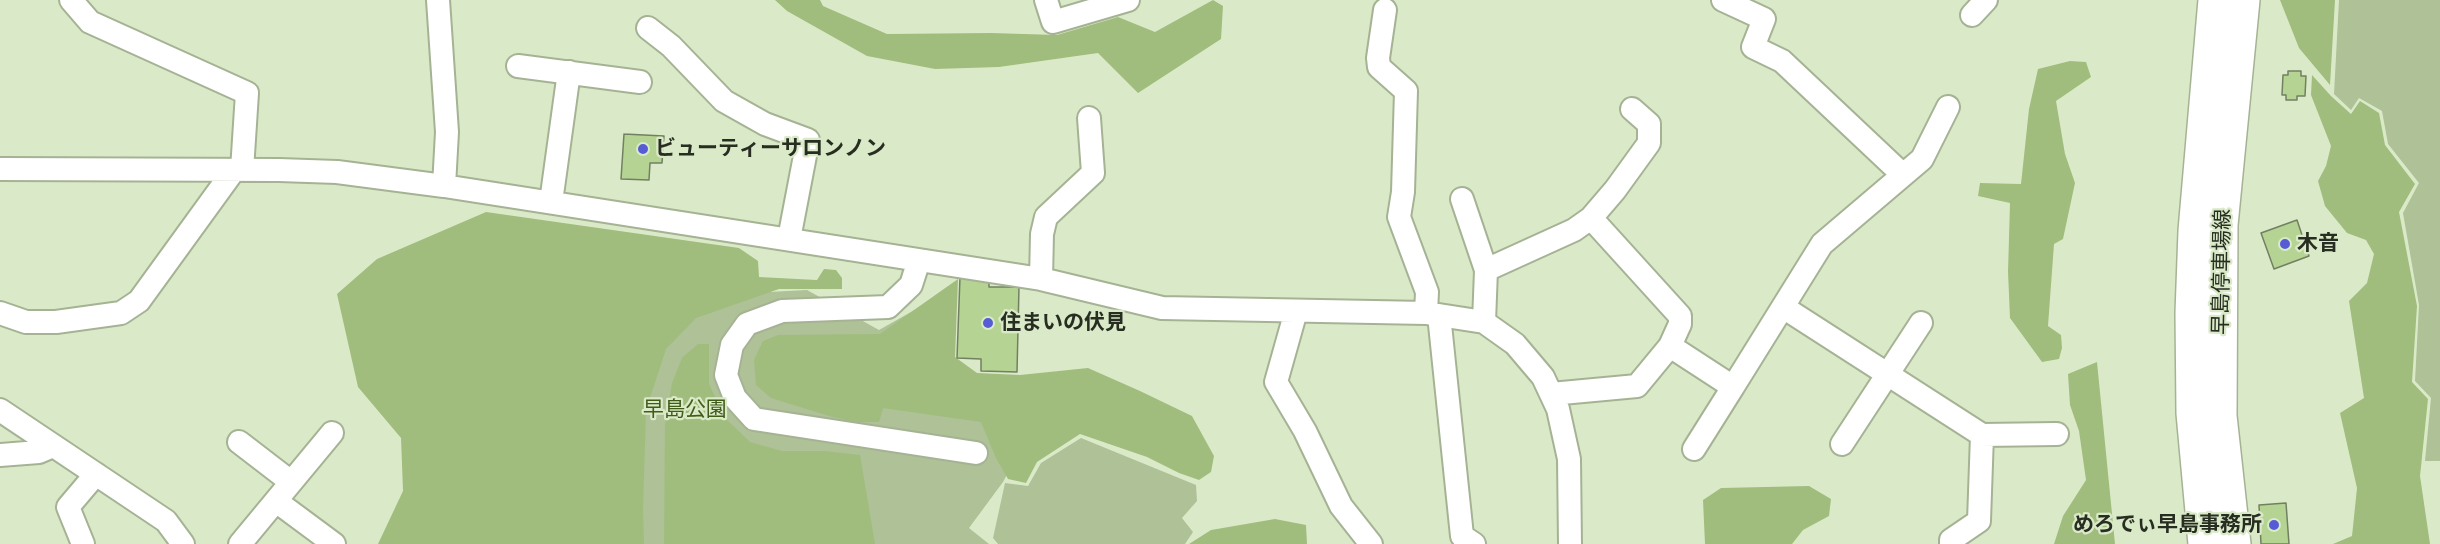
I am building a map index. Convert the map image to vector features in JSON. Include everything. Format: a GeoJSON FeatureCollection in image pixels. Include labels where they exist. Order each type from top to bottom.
{"type":"FeatureCollection","features":[{"type":"Feature","properties":{"kind":"main road","name":"早島停車場線"},"geometry":{"type":"LineString","coordinates":[[2205,544],[2193,413],[2192,313],[2195,231],[2215,0]]}},
{"type":"Feature","properties":{"kind":"main road","name":"早島停車場線"},"geometry":{"type":"LineString","coordinates":[[2234,544],[2220,416],[2221,225],[2243,0]]}},
{"type":"Feature","properties":{"kind":"street"},"geometry":{"type":"LineString","coordinates":[[0,313],[26,322],[56,322],[121,313],[139,301],[238,170],[247,93],[90,22],[70,0]]}},
{"type":"Feature","properties":{"kind":"street"},"geometry":{"type":"LineString","coordinates":[[438,0],[447,132],[444,186]]}},
{"type":"Feature","properties":{"kind":"street"},"geometry":{"type":"LineString","coordinates":[[1046,0],[1053,22],[1128,0]]}},
{"type":"Feature","properties":{"kind":"street"},"geometry":{"type":"LineString","coordinates":[[1723,0],[1764,20],[1753,47],[1782,61],[1903,175]]}},
{"type":"Feature","properties":{"kind":"street"},"geometry":{"type":"LineString","coordinates":[[1385,10],[1378,58],[1379,67],[1406,92],[1403,192],[1399,218],[1433,314],[1462,536],[1474,544]]}},
{"type":"Feature","properties":{"kind":"street"},"geometry":{"type":"LineString","coordinates":[[648,28],[671,46],[724,101],[765,124],[808,140],[789,239]]}},
{"type":"Feature","properties":{"kind":"street"},"geometry":{"type":"LineString","coordinates":[[518,66],[640,82]]}},
{"type":"Feature","properties":{"kind":"street"},"geometry":{"type":"LineString","coordinates":[[551,202],[570,72]]}},
{"type":"Feature","properties":{"kind":"street"},"geometry":{"type":"LineString","coordinates":[[1694,449],[1822,244],[1922,159],[1948,107]]}},
{"type":"Feature","properties":{"kind":"street"},"geometry":{"type":"LineString","coordinates":[[1486,270],[1574,230],[1591,218],[1615,190],[1649,143],[1649,124],[1632,109]]}},
{"type":"Feature","properties":{"kind":"street"},"geometry":{"type":"LineString","coordinates":[[1041,279],[1042,234],[1046,217],[1092,173],[1089,118]]}},
{"type":"Feature","properties":{"kind":"street"},"geometry":{"type":"LineString","coordinates":[[0,169],[337,172],[551,202],[1041,279],[1162,308],[1433,314],[1484,322],[1515,344],[1544,377],[1558,409],[1569,459],[1570,544]]}},
{"type":"Feature","properties":{"kind":"street"},"geometry":{"type":"LineString","coordinates":[[1462,199],[1486,270],[1484,322]]}},
{"type":"Feature","properties":{"kind":"street"},"geometry":{"type":"LineString","coordinates":[[1551,394],[1637,386],[1670,346],[1680,324],[1680,316],[1591,218]]}},
{"type":"Feature","properties":{"kind":"street"},"geometry":{"type":"LineString","coordinates":[[919,260],[910,285],[888,308],[782,311],[747,324],[732,345],[726,375],[735,398],[754,419],[976,453]]}},
{"type":"Feature","properties":{"kind":"street"},"geometry":{"type":"LineString","coordinates":[[1783,307],[1982,435],[2057,434]]}},
{"type":"Feature","properties":{"kind":"street"},"geometry":{"type":"LineString","coordinates":[[1296,311],[1276,382],[1305,431],[1341,506],[1371,544]]}},
{"type":"Feature","properties":{"kind":"street"},"geometry":{"type":"LineString","coordinates":[[1842,444],[1921,323]]}},
{"type":"Feature","properties":{"kind":"street"},"geometry":{"type":"LineString","coordinates":[[1670,346],[1733,387]]}},
{"type":"Feature","properties":{"kind":"street"},"geometry":{"type":"LineString","coordinates":[[0,410],[166,521],[183,544]]}},
{"type":"Feature","properties":{"kind":"street"},"geometry":{"type":"LineString","coordinates":[[240,544],[332,433]]}},
{"type":"Feature","properties":{"kind":"street"},"geometry":{"type":"LineString","coordinates":[[1951,544],[1952,540],[1979,521],[1982,435]]}},
{"type":"Feature","properties":{"kind":"street"},"geometry":{"type":"LineString","coordinates":[[239,442],[291,482]]}},
{"type":"Feature","properties":{"kind":"street"},"geometry":{"type":"LineString","coordinates":[[0,455],[39,452],[53,446]]}},
{"type":"Feature","properties":{"kind":"street"},"geometry":{"type":"LineString","coordinates":[[83,544],[68,507],[96,474]]}},
{"type":"Feature","properties":{"kind":"street"},"geometry":{"type":"LineString","coordinates":[[276,501],[334,544]]}},
{"type":"Feature","properties":{"kind":"green space"},"geometry":{"type":"Polygon","coordinates":[[[775,0],[820,0],[823,6],[887,34],[1057,35],[1118,17],[1155,32],[1213,0],[1223,6],[1221,39],[1138,93],[1098,53],[999,67],[935,69],[867,56],[787,11],[775,0]]]}},
{"type":"Feature","properties":{"kind":"green space"},"geometry":{"type":"Polygon","coordinates":[[[2280,0],[2335,0],[2330,85],[2299,48],[2280,0]]]}},
{"type":"Feature","properties":{"kind":"green space"},"geometry":{"type":"Polygon","coordinates":[[[2339,0],[2440,0],[2440,461],[2425,461],[2431,398],[2415,381],[2419,305],[2403,213],[2419,183],[2388,144],[2382,111],[2359,98],[2351,110],[2334,94],[2339,0]]]}},
{"type":"Feature","properties":{"kind":"green space"},"geometry":{"type":"Polygon","coordinates":[[[2070,61],[2086,62],[2091,77],[2056,101],[2065,154],[2075,183],[2063,239],[2054,244],[2048,326],[2061,335],[2062,348],[2059,359],[2042,362],[2010,318],[2008,272],[2010,203],[1978,196],[1980,183],[2021,184],[2029,109],[2038,69],[2070,61]]]}},
{"type":"Feature","properties":{"kind":"green space"},"geometry":{"type":"Polygon","coordinates":[[[2312,75],[2351,114],[2360,101],[2379,113],[2385,145],[2415,184],[2399,212],[2417,306],[2412,382],[2428,399],[2420,476],[2430,544],[2333,544],[2352,536],[2357,488],[2340,413],[2364,398],[2349,301],[2367,283],[2374,254],[2366,240],[2347,233],[2325,206],[2318,181],[2326,166],[2331,146],[2311,95],[2312,75]]]}},
{"type":"Feature","properties":{"kind":"green space"},"geometry":{"type":"Polygon","coordinates":[[[486,212],[739,248],[758,261],[759,277],[817,280],[824,269],[836,270],[842,278],[842,289],[779,289],[696,318],[666,349],[646,410],[644,544],[378,544],[403,491],[401,438],[358,387],[337,294],[377,259],[486,212]]]}},
{"type":"Feature","properties":{"kind":"green space"},"geometry":{"type":"Polygon","coordinates":[[[958,279],[955,357],[977,373],[1020,375],[1088,368],[1140,391],[1192,416],[1214,456],[1211,472],[1199,480],[1147,457],[1080,434],[1037,462],[1026,483],[1008,479],[996,458],[981,422],[883,408],[879,422],[855,422],[771,398],[756,385],[754,360],[763,341],[778,335],[880,334],[958,279]]]}},
{"type":"Feature","properties":{"kind":"green space","name":"早島公園"},"geometry":{"type":"Polygon","coordinates":[[[807,290],[879,330],[918,308],[951,358],[1024,443],[1003,482],[969,528],[989,544],[507,544],[565,346],[750,293],[807,290]]]}},
{"type":"Feature","properties":{"kind":"green space"},"geometry":{"type":"Polygon","coordinates":[[[698,344],[709,344],[709,384],[725,418],[750,442],[782,451],[824,451],[860,455],[875,544],[664,544],[665,425],[672,383],[682,358],[698,344]]]}},
{"type":"Feature","properties":{"kind":"green space"},"geometry":{"type":"Polygon","coordinates":[[[2097,362],[2115,544],[2054,544],[2063,516],[2086,480],[2079,431],[2070,405],[2068,374],[2097,362]]]}},
{"type":"Feature","properties":{"kind":"green space"},"geometry":{"type":"Polygon","coordinates":[[[1081,438],[1196,485],[1197,501],[1182,518],[1193,532],[1185,544],[998,544],[993,538],[1005,483],[1028,486],[1041,463],[1081,438]]]}},
{"type":"Feature","properties":{"kind":"green space"},"geometry":{"type":"Polygon","coordinates":[[[1809,486],[1831,499],[1829,516],[1803,530],[1792,544],[1705,544],[1703,500],[1721,488],[1809,486]]]}},
{"type":"Feature","properties":{"kind":"green space"},"geometry":{"type":"Polygon","coordinates":[[[1275,519],[1306,525],[1307,544],[1189,544],[1211,530],[1275,519]]]}},
{"type":"Feature","properties":{"kind":"building"},"geometry":{"type":"Polygon","coordinates":[[[2288,71],[2301,71],[2301,76],[2306,76],[2305,96],[2297,96],[2297,100],[2286,100],[2286,95],[2282,95],[2283,75],[2288,75],[2288,71]]]}},
{"type":"Feature","properties":{"kind":"building","name":"ビューティーサロンノン"},"geometry":{"type":"Polygon","coordinates":[[[624,134],[664,136],[662,163],[650,163],[649,180],[621,179],[624,134]]]}},
{"type":"Feature","properties":{"kind":"building"},"geometry":{"type":"Polygon","coordinates":[[[2297,220],[2309,256],[2274,269],[2261,233],[2297,220]]]}},
{"type":"Feature","properties":{"kind":"building","name":"住まいの伏見"},"geometry":{"type":"Polygon","coordinates":[[[960,277],[989,278],[989,287],[1019,287],[1017,372],[981,371],[981,359],[957,358],[960,277]]]}},
{"type":"Feature","properties":{"kind":"building","name":"めろでぃ早島事務所"},"geometry":{"type":"Polygon","coordinates":[[[2286,503],[2289,544],[2261,544],[2259,505],[2286,503]]]}},
{"type":"Feature","properties":{"kind":"place","name":"ビューティーサロンノン"},"geometry":{"type":"Point","coordinates":[643,149]}},
{"type":"Feature","properties":{"kind":"place","name":"木音"},"geometry":{"type":"Point","coordinates":[2285,244]}},
{"type":"Feature","properties":{"kind":"place","name":"住まいの伏見"},"geometry":{"type":"Point","coordinates":[988,323]}},
{"type":"Feature","properties":{"kind":"place","name":"めろでぃ早島事務所"},"geometry":{"type":"Point","coordinates":[2274,525]}}]}
